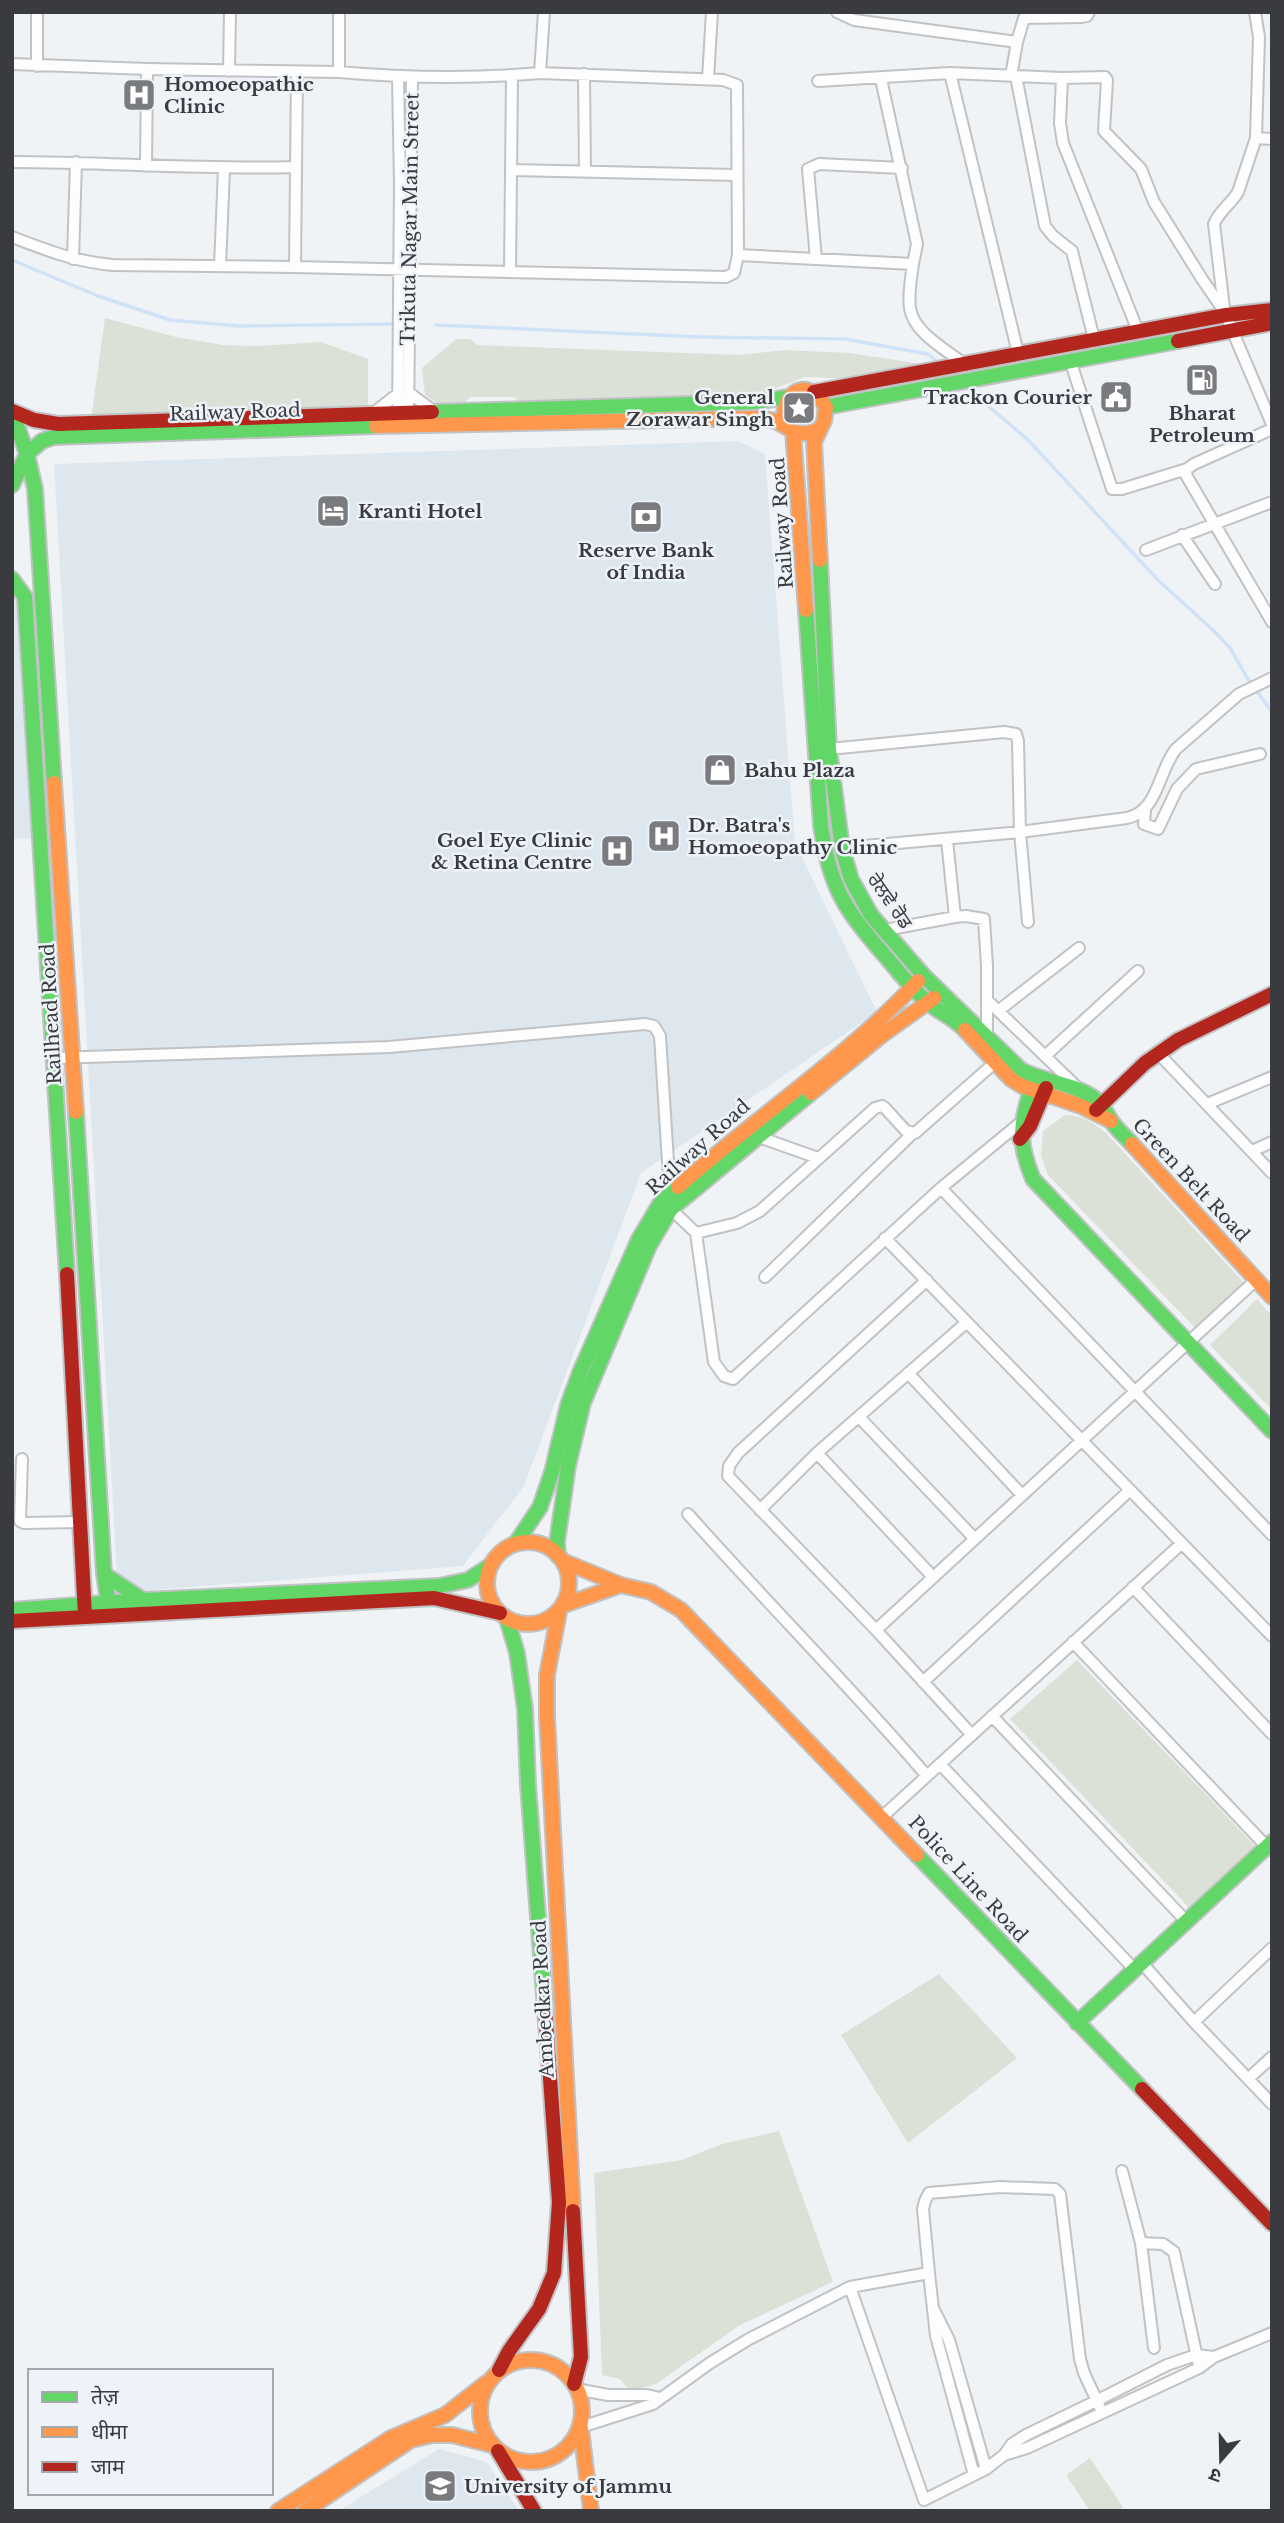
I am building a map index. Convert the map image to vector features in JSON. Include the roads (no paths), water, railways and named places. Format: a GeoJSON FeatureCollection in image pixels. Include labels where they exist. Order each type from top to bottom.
{"type":"FeatureCollection","features":[{"type":"Feature","properties":{"kind":"main road"},"geometry":{"type":"LineString","coordinates":[[12,412],[34,420],[58,424],[133,428],[372,414],[403,420],[435,412],[753,402],[789,397],[799,391],[814,393],[1225,313],[1272,310]]}},
{"type":"Feature","properties":{"kind":"main road"},"geometry":{"type":"LineString","coordinates":[[826,407],[1272,323]]}},
{"type":"Feature","properties":{"kind":"main road"},"geometry":{"type":"LineString","coordinates":[[789,397],[782,413],[783,419],[793,431],[807,434],[818,430],[824,423],[824,401],[814,393]]}},
{"type":"Feature","properties":{"kind":"main road","name":"Railhead Road"},"geometry":{"type":"LineString","coordinates":[[12,412],[27,454],[35,489],[104,1574],[109,1609]]}},
{"type":"Feature","properties":{"kind":"main road","name":"Railway Road"},"geometry":{"type":"LineString","coordinates":[[27,454],[42,441],[54,437],[133,428],[403,420],[758,418],[776,421],[793,431],[821,826],[825,855],[843,903],[855,921],[912,987],[928,1003],[956,1020],[1000,1058],[1011,1079],[1099,1108],[1111,1121]]}},
{"type":"Feature","properties":{"kind":"main road","name":"ਰੇਲਵੇ ਰੋਡ"},"geometry":{"type":"LineString","coordinates":[[818,430],[814,442],[822,657],[829,749],[842,848],[850,879],[871,915],[924,976],[987,1036],[1000,1058]]}},
{"type":"Feature","properties":{"kind":"main road"},"geometry":{"type":"LineString","coordinates":[[12,485],[27,454]]}},
{"type":"Feature","properties":{"kind":"main road","name":"Railhead Road"},"geometry":{"type":"LineString","coordinates":[[12,579],[25,597],[55,1058],[84,1610]]}},
{"type":"Feature","properties":{"kind":"main road"},"geometry":{"type":"LineString","coordinates":[[43,900],[63,900]]}},
{"type":"Feature","properties":{"kind":"main road","name":"Railway Road"},"geometry":{"type":"LineString","coordinates":[[516,1543],[540,1507],[552,1472],[568,1405],[581,1370],[639,1239],[654,1212],[670,1193],[721,1148],[886,1016],[924,976]]}},
{"type":"Feature","properties":{"kind":"main road"},"geometry":{"type":"LineString","coordinates":[[562,1609],[568,1597],[570,1580],[557,1542],[568,1466],[583,1403],[649,1246],[671,1209],[882,1035],[940,992]]}},
{"type":"Feature","properties":{"kind":"main road"},"geometry":{"type":"LineString","coordinates":[[1039,1087],[1083,1093],[1099,1108],[1117,1088],[1158,1053],[1203,1027],[1272,994]]}},
{"type":"Feature","properties":{"kind":"main road"},"geometry":{"type":"LineString","coordinates":[[1039,1087],[1020,1123],[1023,1155],[1033,1179],[1272,1431]]}},
{"type":"Feature","properties":{"kind":"main road"},"geometry":{"type":"LineString","coordinates":[[1020,1139],[1030,1126],[1039,1087]]}},
{"type":"Feature","properties":{"kind":"main road","name":"Green Belt Road"},"geometry":{"type":"LineString","coordinates":[[1111,1121],[1272,1297]]}},
{"type":"Feature","properties":{"kind":"main road"},"geometry":{"type":"LineString","coordinates":[[278,2511],[391,2438],[445,2415],[488,2381],[499,2370],[539,2309],[554,2273],[559,2202],[528,1785],[525,1709],[517,1653],[503,1616],[488,1593],[487,1578],[499,1553],[516,1543],[532,1541],[550,1547],[561,1559]]}},
{"type":"Feature","properties":{"kind":"main road","name":"Police Line Road"},"geometry":{"type":"LineString","coordinates":[[561,1559],[621,1585],[651,1592],[681,1610],[1272,2224]]}},
{"type":"Feature","properties":{"kind":"main road"},"geometry":{"type":"LineString","coordinates":[[109,1609],[143,1600],[439,1586],[468,1580],[491,1565]]}},
{"type":"Feature","properties":{"kind":"main road"},"geometry":{"type":"LineString","coordinates":[[104,1574],[143,1600]]}},
{"type":"Feature","properties":{"kind":"main road"},"geometry":{"type":"LineString","coordinates":[[62,1606],[83,1578]]}},
{"type":"Feature","properties":{"kind":"main road"},"geometry":{"type":"LineString","coordinates":[[12,1621],[84,1610],[434,1598],[503,1616],[522,1624],[540,1623],[562,1609],[621,1585]]}},
{"type":"Feature","properties":{"kind":"main road"},"geometry":{"type":"LineString","coordinates":[[12,1610],[62,1606],[84,1610]]}},
{"type":"Feature","properties":{"kind":"main road","name":"Ambedkar Road"},"geometry":{"type":"LineString","coordinates":[[562,1609],[547,1675],[547,1717],[581,2357],[575,2386]]}},
{"type":"Feature","properties":{"kind":"main road"},"geometry":{"type":"LineString","coordinates":[[1077,2023],[1269,1844]]}},
{"type":"Feature","properties":{"kind":"main road"},"geometry":{"type":"LineString","coordinates":[[499,2370],[524,2360],[543,2361],[559,2368],[575,2386],[582,2409],[581,2428],[591,2511]]}},
{"type":"Feature","properties":{"kind":"main road"},"geometry":{"type":"LineString","coordinates":[[488,2381],[481,2398],[479,2413],[482,2426],[534,2511]]}},
{"type":"Feature","properties":{"kind":"main road"},"geometry":{"type":"LineString","coordinates":[[304,2511],[411,2440],[424,2436],[447,2433],[496,2448],[518,2460],[546,2460],[569,2447],[581,2428]]}},
{"type":"Feature","properties":{"kind":"street"},"geometry":{"type":"LineString","coordinates":[[37,12],[37,66]]}},
{"type":"Feature","properties":{"kind":"street"},"geometry":{"type":"LineString","coordinates":[[229,71],[230,12]]}},
{"type":"Feature","properties":{"kind":"street"},"geometry":{"type":"LineString","coordinates":[[339,12],[340,72]]}},
{"type":"Feature","properties":{"kind":"street"},"geometry":{"type":"LineString","coordinates":[[540,73],[544,12]]}},
{"type":"Feature","properties":{"kind":"street"},"geometry":{"type":"LineString","coordinates":[[837,12],[854,20],[1017,42]]}},
{"type":"Feature","properties":{"kind":"street"},"geometry":{"type":"LineString","coordinates":[[1089,12],[1082,17],[1024,18],[1017,42],[1014,76],[1045,226],[1072,251],[1094,339]]}},
{"type":"Feature","properties":{"kind":"street"},"geometry":{"type":"LineString","coordinates":[[1225,313],[1214,224],[1218,215],[1238,192],[1256,138],[1259,37],[1255,12]]}},
{"type":"Feature","properties":{"kind":"street"},"geometry":{"type":"LineString","coordinates":[[709,79],[715,13]]}},
{"type":"Feature","properties":{"kind":"street"},"geometry":{"type":"LineString","coordinates":[[1259,37],[1272,38]]}},
{"type":"Feature","properties":{"kind":"street"},"geometry":{"type":"LineString","coordinates":[[12,64],[340,72],[412,77]]}},
{"type":"Feature","properties":{"kind":"street"},"geometry":{"type":"LineString","coordinates":[[146,166],[147,69]]}},
{"type":"Feature","properties":{"kind":"street"},"geometry":{"type":"LineString","coordinates":[[295,267],[297,72]]}},
{"type":"Feature","properties":{"kind":"street","name":"Trikuta Nagar Main Street"},"geometry":{"type":"LineString","coordinates":[[403,420],[404,271],[412,77],[512,76],[540,73],[733,82],[739,90],[736,175],[738,255]]}},
{"type":"Feature","properties":{"kind":"street"},"geometry":{"type":"LineString","coordinates":[[950,73],[1018,353]]}},
{"type":"Feature","properties":{"kind":"street"},"geometry":{"type":"LineString","coordinates":[[818,81],[950,73],[1062,78],[1105,77],[1107,80],[1103,122],[1106,136],[1141,169],[1154,202],[1225,313],[1272,426],[1187,469],[1122,489],[1112,489],[1070,360]]}},
{"type":"Feature","properties":{"kind":"street"},"geometry":{"type":"LineString","coordinates":[[584,74],[585,171]]}},
{"type":"Feature","properties":{"kind":"street"},"geometry":{"type":"LineString","coordinates":[[510,272],[512,76]]}},
{"type":"Feature","properties":{"kind":"street"},"geometry":{"type":"LineString","coordinates":[[398,77],[404,271]]}},
{"type":"Feature","properties":{"kind":"street"},"geometry":{"type":"LineString","coordinates":[[1062,78],[1060,123],[1063,143],[1138,331]]}},
{"type":"Feature","properties":{"kind":"street"},"geometry":{"type":"LineString","coordinates":[[881,79],[917,244],[912,264],[909,306],[914,321],[959,364]]}},
{"type":"Feature","properties":{"kind":"street"},"geometry":{"type":"LineString","coordinates":[[1256,138],[1272,139]]}},
{"type":"Feature","properties":{"kind":"street"},"geometry":{"type":"LineString","coordinates":[[12,162],[76,162],[224,169],[296,167]]}},
{"type":"Feature","properties":{"kind":"street"},"geometry":{"type":"LineString","coordinates":[[73,259],[76,162]]}},
{"type":"Feature","properties":{"kind":"street"},"geometry":{"type":"LineString","coordinates":[[816,259],[808,169],[819,164],[902,168]]}},
{"type":"Feature","properties":{"kind":"street"},"geometry":{"type":"LineString","coordinates":[[220,266],[224,169]]}},
{"type":"Feature","properties":{"kind":"street"},"geometry":{"type":"LineString","coordinates":[[512,170],[736,175]]}},
{"type":"Feature","properties":{"kind":"street"},"geometry":{"type":"LineString","coordinates":[[12,236],[73,259],[113,265],[726,277],[734,273],[738,255],[912,264]]}},
{"type":"Feature","properties":{"kind":"street"},"geometry":{"type":"LineString","coordinates":[[372,414],[403,393],[435,412]]}},
{"type":"Feature","properties":{"kind":"street"},"geometry":{"type":"LineString","coordinates":[[1187,469],[1188,480],[1272,622]]}},
{"type":"Feature","properties":{"kind":"street"},"geometry":{"type":"LineString","coordinates":[[1146,550],[1213,523],[1271,505]]}},
{"type":"Feature","properties":{"kind":"street"},"geometry":{"type":"LineString","coordinates":[[1182,536],[1215,584]]}},
{"type":"Feature","properties":{"kind":"street"},"geometry":{"type":"LineString","coordinates":[[1260,754],[1196,769],[1177,789],[1160,826],[1151,827],[1143,822],[1145,810],[1170,755],[1239,694],[1272,678]]}},
{"type":"Feature","properties":{"kind":"street"},"geometry":{"type":"LineString","coordinates":[[829,749],[957,735],[1004,732],[1016,734],[1020,832],[1028,922]]}},
{"type":"Feature","properties":{"kind":"street"},"geometry":{"type":"LineString","coordinates":[[842,848],[1020,832],[1126,818],[1145,810]]}},
{"type":"Feature","properties":{"kind":"street"},"geometry":{"type":"LineString","coordinates":[[947,840],[955,917]]}},
{"type":"Feature","properties":{"kind":"street"},"geometry":{"type":"LineString","coordinates":[[885,930],[955,917],[978,917],[985,922],[987,1036]]}},
{"type":"Feature","properties":{"kind":"street"},"geometry":{"type":"LineString","coordinates":[[998,1011],[1079,948]]}},
{"type":"Feature","properties":{"kind":"street"},"geometry":{"type":"LineString","coordinates":[[1045,1056],[1138,971]]}},
{"type":"Feature","properties":{"kind":"street"},"geometry":{"type":"LineString","coordinates":[[987,1000],[1083,1093]]}},
{"type":"Feature","properties":{"kind":"street"},"geometry":{"type":"LineString","coordinates":[[55,1058],[389,1047],[645,1024],[654,1026],[660,1036],[670,1193]]}},
{"type":"Feature","properties":{"kind":"street"},"geometry":{"type":"LineString","coordinates":[[1158,1053],[1272,1172]]}},
{"type":"Feature","properties":{"kind":"street"},"geometry":{"type":"LineString","coordinates":[[765,1277],[912,1134],[1000,1058]]}},
{"type":"Feature","properties":{"kind":"street"},"geometry":{"type":"LineString","coordinates":[[1207,1104],[1272,1077]]}},
{"type":"Feature","properties":{"kind":"street"},"geometry":{"type":"LineString","coordinates":[[696,1233],[737,1223],[760,1211],[878,1107],[885,1108],[912,1134]]}},
{"type":"Feature","properties":{"kind":"street"},"geometry":{"type":"LineString","coordinates":[[671,1209],[696,1233],[714,1362],[730,1379],[738,1377],[885,1238],[1020,1123]]}},
{"type":"Feature","properties":{"kind":"street"},"geometry":{"type":"LineString","coordinates":[[759,1137],[818,1158]]}},
{"type":"Feature","properties":{"kind":"street"},"geometry":{"type":"LineString","coordinates":[[1252,1151],[1272,1142]]}},
{"type":"Feature","properties":{"kind":"street"},"geometry":{"type":"LineString","coordinates":[[941,1188],[1272,1535]]}},
{"type":"Feature","properties":{"kind":"street"},"geometry":{"type":"LineString","coordinates":[[885,1238],[1272,1636]]}},
{"type":"Feature","properties":{"kind":"street"},"geometry":{"type":"LineString","coordinates":[[927,1280],[732,1460],[728,1476],[876,1630],[972,1735]]}},
{"type":"Feature","properties":{"kind":"street"},"geometry":{"type":"LineString","coordinates":[[876,1630],[1256,1280]]}},
{"type":"Feature","properties":{"kind":"street"},"geometry":{"type":"LineString","coordinates":[[760,1510],[817,1453],[967,1322]]}},
{"type":"Feature","properties":{"kind":"street"},"geometry":{"type":"LineString","coordinates":[[908,1373],[1023,1495]]}},
{"type":"Feature","properties":{"kind":"street"},"geometry":{"type":"LineString","coordinates":[[859,1417],[975,1539]]}},
{"type":"Feature","properties":{"kind":"street"},"geometry":{"type":"LineString","coordinates":[[817,1453],[933,1577]]}},
{"type":"Feature","properties":{"kind":"street"},"geometry":{"type":"LineString","coordinates":[[22,1459],[20,1521],[79,1521]]}},
{"type":"Feature","properties":{"kind":"street"},"geometry":{"type":"LineString","coordinates":[[923,1682],[1129,1491]]}},
{"type":"Feature","properties":{"kind":"street"},"geometry":{"type":"LineString","coordinates":[[688,1514],[739,1572],[863,1702],[927,1776]]}},
{"type":"Feature","properties":{"kind":"street"},"geometry":{"type":"LineString","coordinates":[[883,1817],[1181,1544]]}},
{"type":"Feature","properties":{"kind":"street"},"geometry":{"type":"LineString","coordinates":[[1133,1587],[1272,1734]]}},
{"type":"Feature","properties":{"kind":"street"},"geometry":{"type":"LineString","coordinates":[[1073,1642],[1269,1844]]}},
{"type":"Feature","properties":{"kind":"street"},"geometry":{"type":"LineString","coordinates":[[992,1716],[1187,1922]]}},
{"type":"Feature","properties":{"kind":"street"},"geometry":{"type":"LineString","coordinates":[[940,1764],[1272,2104]]}},
{"type":"Feature","properties":{"kind":"street"},"geometry":{"type":"LineString","coordinates":[[1194,2022],[1272,1948]]}},
{"type":"Feature","properties":{"kind":"street"},"geometry":{"type":"LineString","coordinates":[[1248,2079],[1272,2057]]}},
{"type":"Feature","properties":{"kind":"street"},"geometry":{"type":"LineString","coordinates":[[1122,2171],[1141,2243],[1154,2348]]}},
{"type":"Feature","properties":{"kind":"street"},"geometry":{"type":"LineString","coordinates":[[974,2475],[936,2336],[923,2209],[929,2193],[1000,2187],[1055,2189],[1060,2194],[1080,2359],[1102,2412]]}},
{"type":"Feature","properties":{"kind":"street"},"geometry":{"type":"LineString","coordinates":[[1141,2243],[1163,2244],[1174,2252],[1199,2368]]}},
{"type":"Feature","properties":{"kind":"street"},"geometry":{"type":"LineString","coordinates":[[581,2428],[610,2416],[642,2409],[749,2339],[850,2287],[929,2273]]}},
{"type":"Feature","properties":{"kind":"street"},"geometry":{"type":"LineString","coordinates":[[850,2287],[924,2500],[986,2469],[1019,2440],[1167,2365],[1196,2356],[1214,2357]]}},
{"type":"Feature","properties":{"kind":"street"},"geometry":{"type":"LineString","coordinates":[[934,2310],[949,2340],[986,2469]]}},
{"type":"Feature","properties":{"kind":"street"},"geometry":{"type":"LineString","coordinates":[[1004,2455],[1016,2453],[1199,2368],[1214,2357],[1272,2333]]}},
{"type":"Feature","properties":{"kind":"street"},"geometry":{"type":"LineString","coordinates":[[575,2386],[608,2395],[647,2395],[660,2398]]}},
{"type":"Feature","properties":{"kind":"waterway"},"geometry":{"type":"LineString","coordinates":[[12,260],[98,296],[170,320],[239,326],[397,324]]}},
{"type":"Feature","properties":{"kind":"waterway"},"geometry":{"type":"LineString","coordinates":[[436,325],[700,337],[845,339],[928,354],[940,364]]}},
{"type":"Feature","properties":{"kind":"waterway"},"geometry":{"type":"LineString","coordinates":[[964,385],[1029,441],[1158,580],[1214,631],[1230,648],[1272,712]]}},
{"type":"Feature","properties":{"kind":"place","name":"Homoeopathic Clinic"},"geometry":{"type":"Point","coordinates":[139,95]}},
{"type":"Feature","properties":{"kind":"place","name":"Bharat Petroleum"},"geometry":{"type":"Point","coordinates":[1202,380]}},
{"type":"Feature","properties":{"kind":"place","name":"Trackon Courier"},"geometry":{"type":"Point","coordinates":[1116,397]}},
{"type":"Feature","properties":{"kind":"place","name":"General Zorawar Singh"},"geometry":{"type":"Point","coordinates":[799,408]}},
{"type":"Feature","properties":{"kind":"place","name":"Kranti Hotel"},"geometry":{"type":"Point","coordinates":[333,511]}},
{"type":"Feature","properties":{"kind":"place","name":"Reserve Bank of India"},"geometry":{"type":"Point","coordinates":[646,517]}},
{"type":"Feature","properties":{"kind":"place","name":"Bahu Plaza"},"geometry":{"type":"Point","coordinates":[720,770]}},
{"type":"Feature","properties":{"kind":"place","name":"Dr. Batra's Homoeopathy Clinic"},"geometry":{"type":"Point","coordinates":[664,836]}},
{"type":"Feature","properties":{"kind":"place","name":"Goel Eye Clinic & Retina Centre"},"geometry":{"type":"Point","coordinates":[617,851]}},
{"type":"Feature","properties":{"kind":"place","name":"University of Jammu"},"geometry":{"type":"Point","coordinates":[440,2486]}}]}
